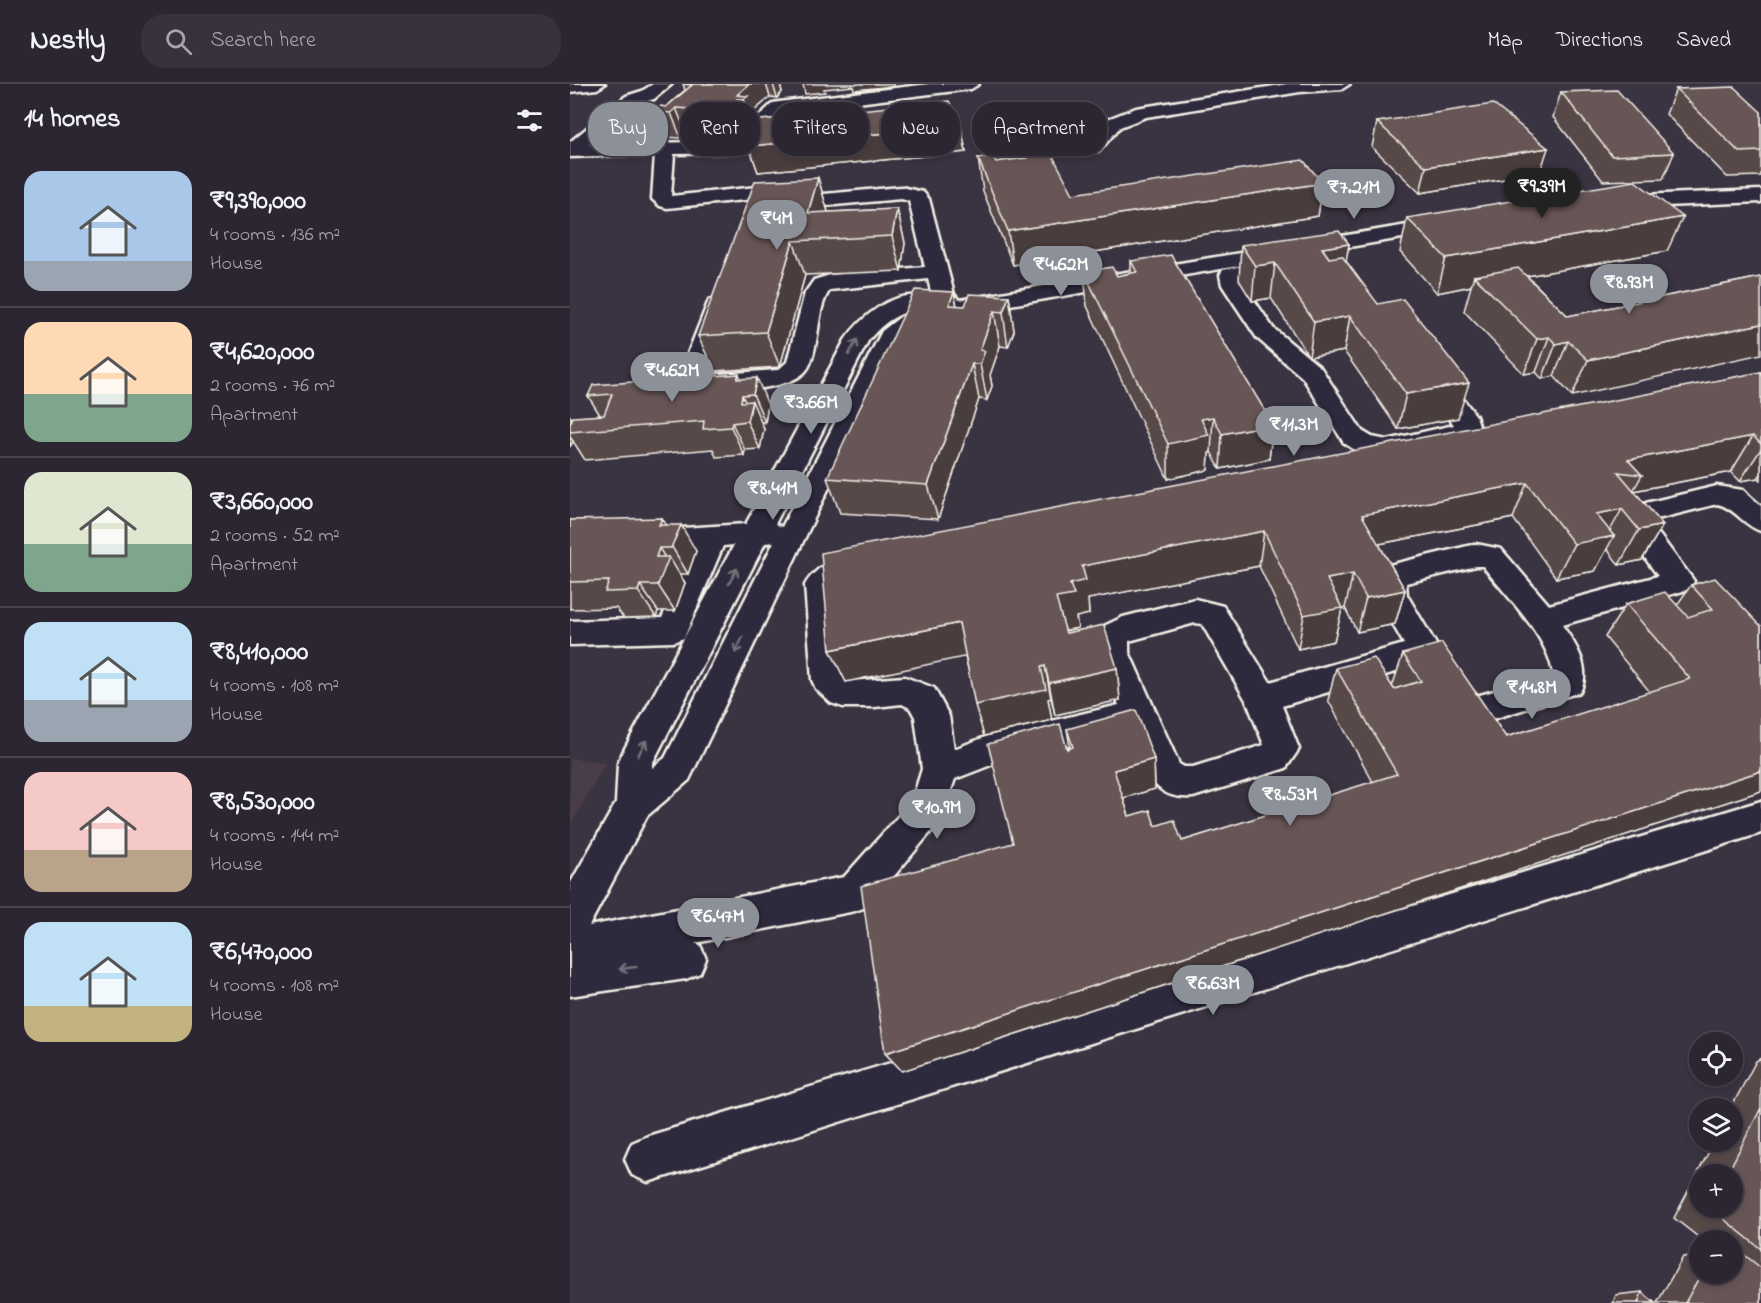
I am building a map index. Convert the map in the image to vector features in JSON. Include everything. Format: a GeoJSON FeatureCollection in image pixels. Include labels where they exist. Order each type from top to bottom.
{"type":"FeatureCollection","features":[{"type":"Feature","properties":{"kind":"street"},"geometry":{"type":"LineString","coordinates":[[570,87],[597,84]]}},
{"type":"Feature","properties":{"kind":"street"},"geometry":{"type":"LineString","coordinates":[[575,157],[647,102],[657,88],[627,84]]}},
{"type":"Feature","properties":{"kind":"street"},"geometry":{"type":"LineString","coordinates":[[790,102],[793,84]]}},
{"type":"Feature","properties":{"kind":"street"},"geometry":{"type":"LineString","coordinates":[[1107,131],[1114,123],[1142,112],[1300,87],[1342,84]]}},
{"type":"Feature","properties":{"kind":"street"},"geometry":{"type":"LineString","coordinates":[[816,102],[960,85]]}},
{"type":"Feature","properties":{"kind":"street"},"geometry":{"type":"LineString","coordinates":[[668,149],[736,145],[772,111]]}},
{"type":"Feature","properties":{"kind":"street"},"geometry":{"type":"LineString","coordinates":[[661,156],[662,199],[675,202],[900,178]]}},
{"type":"Feature","properties":{"kind":"street"},"geometry":{"type":"LineString","coordinates":[[1633,196],[1761,184]]}},
{"type":"Feature","properties":{"kind":"street"},"geometry":{"type":"LineString","coordinates":[[751,212],[762,206],[910,194],[919,200],[945,291]]}},
{"type":"Feature","properties":{"kind":"street"},"geometry":{"type":"LineString","coordinates":[[1594,197],[1761,196]]}},
{"type":"Feature","properties":{"kind":"street"},"geometry":{"type":"LineString","coordinates":[[634,805],[635,763],[857,340],[869,323],[891,309],[945,291],[1468,215]]}},
{"type":"Feature","properties":{"kind":"street"},"geometry":{"type":"LineString","coordinates":[[1404,225],[1334,256],[1238,272],[1231,275],[1230,279],[1265,333],[1312,373],[1353,437],[1364,444],[1387,449],[1460,434],[1467,428],[1467,422],[1421,360]]}},
{"type":"Feature","properties":{"kind":"street"},"geometry":{"type":"LineString","coordinates":[[724,286],[693,371],[692,377],[702,384],[776,378],[793,371],[798,365],[816,292],[822,285],[830,282],[945,291],[1334,256]]}},
{"type":"Feature","properties":{"kind":"street"},"geometry":{"type":"LineString","coordinates":[[570,922],[634,805],[677,769],[890,336],[904,322],[921,314],[945,291]]}},
{"type":"Feature","properties":{"kind":"street"},"geometry":{"type":"LineString","coordinates":[[1350,468],[1491,440]]}},
{"type":"Feature","properties":{"kind":"street"},"geometry":{"type":"LineString","coordinates":[[794,459],[833,455]]}},
{"type":"Feature","properties":{"kind":"street"},"geometry":{"type":"LineString","coordinates":[[1699,605],[1632,520],[1639,514],[1718,495],[1733,497],[1761,521]]}},
{"type":"Feature","properties":{"kind":"street"},"geometry":{"type":"LineString","coordinates":[[570,545],[756,533],[794,533]]}},
{"type":"Feature","properties":{"kind":"street"},"geometry":{"type":"LineString","coordinates":[[570,633],[673,630],[713,536]]}},
{"type":"Feature","properties":{"kind":"street"},"geometry":{"type":"LineString","coordinates":[[1476,555],[1491,556],[1542,619],[1567,660],[1571,673],[1568,684],[1480,708],[1467,708],[1456,697],[1424,651],[1392,596],[1390,581],[1396,574],[1476,555]]}},
{"type":"Feature","properties":{"kind":"street"},"geometry":{"type":"LineString","coordinates":[[570,949],[855,893],[927,810],[940,770],[932,716],[922,698],[905,690],[875,694],[843,693],[828,680],[820,585],[835,571],[894,559]]}},
{"type":"Feature","properties":{"kind":"street"},"geometry":{"type":"LineString","coordinates":[[1542,619],[1678,581]]}},
{"type":"Feature","properties":{"kind":"street"},"geometry":{"type":"LineString","coordinates":[[1195,611],[1212,614],[1262,698],[1279,736],[1282,749],[1274,758],[1193,782],[1179,783],[1166,775],[1139,714],[1113,652],[1113,636],[1123,629],[1195,611]]}},
{"type":"Feature","properties":{"kind":"street"},"geometry":{"type":"LineString","coordinates":[[1262,698],[1424,651]]}},
{"type":"Feature","properties":{"kind":"street"},"geometry":{"type":"LineString","coordinates":[[940,770],[988,751],[1139,714]]}},
{"type":"Feature","properties":{"kind":"street"},"geometry":{"type":"LineString","coordinates":[[648,1160],[1761,817]]}},
{"type":"Feature","properties":{"kind":"street"},"geometry":{"type":"LineString","coordinates":[[570,976],[686,959]]}},
{"type":"Feature","properties":{"kind":"shaded area"},"geometry":{"type":"Polygon","coordinates":[[[570,758],[606,763],[570,826],[570,758]]]}},
{"type":"Feature","properties":{"kind":"building"},"geometry":{"type":"Polygon","coordinates":[[[683,84],[749,84],[737,95],[748,96],[734,102],[680,102],[680,108],[668,113],[668,105],[692,85],[683,84]]]}},
{"type":"Feature","properties":{"kind":"building"},"geometry":{"type":"Polygon","coordinates":[[[1734,87],[1761,112],[1761,151],[1739,152],[1676,89],[1734,87]]]}},
{"type":"Feature","properties":{"kind":"building"},"geometry":{"type":"Polygon","coordinates":[[[1617,90],[1674,153],[1612,156],[1561,92],[1617,90]]]}},
{"type":"Feature","properties":{"kind":"building"},"geometry":{"type":"Polygon","coordinates":[[[1493,104],[1548,148],[1426,167],[1377,122],[1493,104]]]}},
{"type":"Feature","properties":{"kind":"building"},"geometry":{"type":"Polygon","coordinates":[[[881,108],[881,134],[869,135],[869,109],[881,108]]]}},
{"type":"Feature","properties":{"kind":"building"},"geometry":{"type":"Polygon","coordinates":[[[772,119],[772,144],[760,145],[760,120],[772,119]]]}},
{"type":"Feature","properties":{"kind":"building"},"geometry":{"type":"Polygon","coordinates":[[[993,156],[996,162],[1027,158],[1025,156],[1053,156],[1073,194],[1303,160],[1323,183],[1008,231],[978,158],[993,156]]]}},
{"type":"Feature","properties":{"kind":"building"},"geometry":{"type":"Polygon","coordinates":[[[818,178],[808,213],[897,209],[892,236],[793,241],[766,332],[698,336],[755,181],[818,178]]]}},
{"type":"Feature","properties":{"kind":"building"},"geometry":{"type":"Polygon","coordinates":[[[1635,181],[1683,217],[1446,258],[1407,218],[1635,181]]]}},
{"type":"Feature","properties":{"kind":"building"},"geometry":{"type":"Polygon","coordinates":[[[1339,231],[1349,244],[1322,248],[1329,258],[1342,256],[1378,304],[1403,299],[1469,383],[1406,394],[1350,316],[1314,322],[1275,263],[1255,266],[1241,245],[1339,231]]]}},
{"type":"Feature","properties":{"kind":"building"},"geometry":{"type":"Polygon","coordinates":[[[1171,255],[1273,424],[1222,434],[1213,417],[1201,419],[1209,435],[1168,444],[1084,272],[1112,267],[1117,276],[1137,272],[1131,261],[1171,255]]]}},
{"type":"Feature","properties":{"kind":"building"},"geometry":{"type":"Polygon","coordinates":[[[1518,268],[1568,316],[1761,277],[1761,324],[1588,360],[1568,341],[1556,344],[1549,337],[1537,339],[1474,276],[1518,268]]]}},
{"type":"Feature","properties":{"kind":"building"},"geometry":{"type":"Polygon","coordinates":[[[915,290],[954,292],[949,305],[965,306],[969,294],[1009,296],[1003,312],[994,311],[980,350],[985,351],[980,364],[972,364],[928,485],[827,478],[915,290]]]}},
{"type":"Feature","properties":{"kind":"building"},"geometry":{"type":"Polygon","coordinates":[[[1761,372],[1761,444],[1753,436],[1628,460],[1642,475],[1618,472],[1663,525],[1639,530],[1622,509],[1596,514],[1614,536],[1574,544],[1527,483],[1362,515],[1405,590],[1366,598],[1353,574],[1327,579],[1342,608],[1304,615],[1264,531],[1082,566],[1086,580],[1070,584],[1074,595],[1056,598],[1066,633],[1104,625],[1117,668],[1049,683],[1045,666],[1041,667],[1046,689],[975,705],[959,623],[830,650],[821,553],[1761,372]]]}},
{"type":"Feature","properties":{"kind":"building"},"geometry":{"type":"Polygon","coordinates":[[[739,374],[737,379],[757,378],[753,394],[742,395],[741,402],[752,401],[747,421],[732,423],[731,427],[703,429],[704,421],[570,432],[573,417],[604,415],[612,394],[588,396],[593,385],[739,374]]]}},
{"type":"Feature","properties":{"kind":"building"},"geometry":{"type":"Polygon","coordinates":[[[662,518],[659,525],[681,525],[671,548],[659,548],[656,557],[669,557],[658,585],[640,585],[638,591],[605,592],[609,581],[570,582],[570,520],[662,518]]]}},
{"type":"Feature","properties":{"kind":"building"},"geometry":{"type":"Polygon","coordinates":[[[1715,578],[1761,626],[1761,771],[885,1053],[861,886],[1013,843],[988,744],[1060,724],[1067,749],[1073,747],[1067,729],[1136,710],[1154,759],[1114,770],[1129,816],[1150,810],[1155,826],[1174,820],[1182,841],[1397,774],[1336,668],[1374,658],[1394,689],[1421,681],[1403,654],[1442,643],[1506,737],[1690,679],[1626,604],[1665,592],[1688,617],[1713,609],[1691,585],[1715,578]]]}},
{"type":"Feature","properties":{"kind":"building"},"geometry":{"type":"Polygon","coordinates":[[[1761,1108],[1761,1249],[1743,1235],[1743,1230],[1737,1230],[1722,1218],[1743,1218],[1743,1164],[1732,1164],[1738,1152],[1743,1152],[1743,1143],[1761,1108]]]}},
{"type":"Feature","properties":{"kind":"building"},"geometry":{"type":"Polygon","coordinates":[[[1743,1254],[1761,1268],[1761,1303],[1685,1303],[1695,1284],[1743,1284],[1743,1254]]]}},
{"type":"Feature","properties":{"kind":"building"},"geometry":{"type":"Polygon","coordinates":[[[1642,1292],[1655,1303],[1638,1303],[1642,1292]]]}}]}
